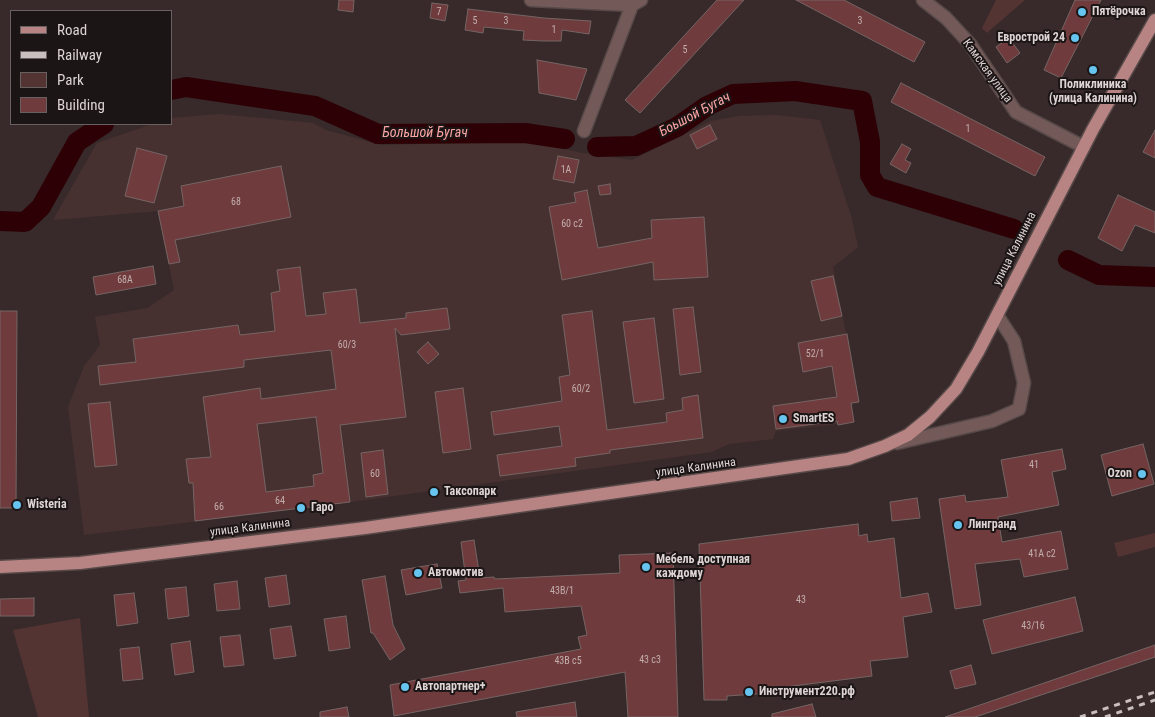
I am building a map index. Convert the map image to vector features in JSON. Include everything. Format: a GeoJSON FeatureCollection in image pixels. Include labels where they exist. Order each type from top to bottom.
{"type":"FeatureCollection","features":[{"type":"Feature","properties":{"kind":"main road","name":"улица Калинина"},"geometry":{"type":"LineString","coordinates":[[0,567],[107,560],[365,528],[848,459],[885,446],[908,434],[930,418],[956,389],[997,315],[1084,147],[1155,20]]}},
{"type":"Feature","properties":{"kind":"street"},"geometry":{"type":"LineString","coordinates":[[531,0],[637,2],[584,131]]}},
{"type":"Feature","properties":{"kind":"street","name":"Камская улица"},"geometry":{"type":"LineString","coordinates":[[922,0],[946,18],[970,44],[1016,112],[1084,147]]}},
{"type":"Feature","properties":{"kind":"street"},"geometry":{"type":"LineString","coordinates":[[885,446],[992,421],[1019,410],[1024,383],[1014,341],[997,315]]}},
{"type":"Feature","properties":{"kind":"shaded area"},"geometry":{"type":"Polygon","coordinates":[[[219,114],[313,123],[326,130],[381,145],[527,141],[582,153],[632,160],[711,121],[739,116],[775,115],[820,120],[852,219],[858,247],[833,267],[859,402],[851,405],[854,422],[776,431],[773,439],[729,444],[712,452],[307,508],[84,535],[68,407],[84,366],[100,345],[95,317],[147,308],[174,290],[158,211],[53,220],[97,143],[149,125],[172,125],[172,118],[219,114]]]}},
{"type":"Feature","properties":{"kind":"green space"},"geometry":{"type":"Polygon","coordinates":[[[996,0],[1025,0],[987,33],[982,28],[996,0]]]}},
{"type":"Feature","properties":{"kind":"green space"},"geometry":{"type":"Polygon","coordinates":[[[1155,533],[1155,547],[1118,557],[1114,543],[1155,533]]]}},
{"type":"Feature","properties":{"kind":"green space"},"geometry":{"type":"Polygon","coordinates":[[[80,618],[89,717],[38,717],[13,630],[80,618]]]}},
{"type":"Feature","properties":{"kind":"building"},"geometry":{"type":"Polygon","coordinates":[[[339,0],[354,0],[353,12],[338,10],[339,0]]]}},
{"type":"Feature","properties":{"kind":"building"},"geometry":{"type":"Polygon","coordinates":[[[717,0],[744,0],[640,113],[625,100],[717,0]]]}},
{"type":"Feature","properties":{"kind":"building"},"geometry":{"type":"Polygon","coordinates":[[[796,0],[844,0],[925,42],[914,62],[796,0]]]}},
{"type":"Feature","properties":{"kind":"building"},"geometry":{"type":"Polygon","coordinates":[[[1075,0],[1101,0],[1061,78],[1044,70],[1075,0]]]}},
{"type":"Feature","properties":{"kind":"building"},"geometry":{"type":"Polygon","coordinates":[[[432,3],[448,5],[445,21],[430,18],[432,3]]]}},
{"type":"Feature","properties":{"kind":"building"},"geometry":{"type":"Polygon","coordinates":[[[468,9],[544,18],[591,21],[589,34],[562,30],[561,41],[523,40],[524,31],[484,27],[483,33],[465,30],[468,9]]]}},
{"type":"Feature","properties":{"kind":"building"},"geometry":{"type":"Polygon","coordinates":[[[1009,38],[1020,53],[1007,63],[996,47],[1009,38]]]}},
{"type":"Feature","properties":{"kind":"building"},"geometry":{"type":"Polygon","coordinates":[[[537,60],[587,69],[576,100],[539,93],[537,60]]]}},
{"type":"Feature","properties":{"kind":"building"},"geometry":{"type":"Polygon","coordinates":[[[901,83],[1045,157],[1035,176],[891,102],[901,83]]]}},
{"type":"Feature","properties":{"kind":"building"},"geometry":{"type":"Polygon","coordinates":[[[710,125],[717,139],[697,149],[690,135],[710,125]]]}},
{"type":"Feature","properties":{"kind":"building"},"geometry":{"type":"Polygon","coordinates":[[[1155,130],[1155,158],[1143,152],[1155,130]]]}},
{"type":"Feature","properties":{"kind":"building"},"geometry":{"type":"Polygon","coordinates":[[[902,144],[911,149],[905,160],[911,163],[906,173],[890,164],[902,144]]]}},
{"type":"Feature","properties":{"kind":"building"},"geometry":{"type":"Polygon","coordinates":[[[137,148],[167,156],[154,203],[125,196],[137,148]]]}},
{"type":"Feature","properties":{"kind":"building"},"geometry":{"type":"Polygon","coordinates":[[[558,156],[579,160],[574,183],[553,179],[558,156]]]}},
{"type":"Feature","properties":{"kind":"building"},"geometry":{"type":"Polygon","coordinates":[[[281,166],[291,217],[175,240],[180,262],[169,264],[158,211],[184,206],[181,186],[281,166]]]}},
{"type":"Feature","properties":{"kind":"building"},"geometry":{"type":"Polygon","coordinates":[[[610,184],[611,194],[600,195],[598,186],[610,184]]]}},
{"type":"Feature","properties":{"kind":"building"},"geometry":{"type":"Polygon","coordinates":[[[587,190],[598,248],[652,238],[651,220],[704,217],[708,277],[654,280],[653,262],[562,280],[549,207],[576,202],[574,193],[587,190]]]}},
{"type":"Feature","properties":{"kind":"building"},"geometry":{"type":"Polygon","coordinates":[[[1118,195],[1155,212],[1155,233],[1135,225],[1122,251],[1098,238],[1118,195]]]}},
{"type":"Feature","properties":{"kind":"building"},"geometry":{"type":"Polygon","coordinates":[[[153,266],[156,284],[96,295],[93,277],[153,266]]]}},
{"type":"Feature","properties":{"kind":"building"},"geometry":{"type":"Polygon","coordinates":[[[300,267],[306,316],[326,314],[323,293],[356,289],[360,323],[406,318],[406,313],[447,308],[450,329],[401,335],[395,328],[406,417],[340,425],[350,502],[195,521],[193,483],[189,483],[186,459],[211,457],[203,397],[260,388],[261,399],[336,389],[331,350],[244,360],[244,367],[100,385],[98,366],[136,362],[133,339],[238,325],[240,335],[275,331],[271,293],[280,291],[277,270],[300,267]],[[316,417],[257,424],[266,492],[314,486],[313,475],[323,473],[316,417]]]}},
{"type":"Feature","properties":{"kind":"building"},"geometry":{"type":"Polygon","coordinates":[[[833,276],[842,316],[821,321],[811,281],[833,276]]]}},
{"type":"Feature","properties":{"kind":"building"},"geometry":{"type":"Polygon","coordinates":[[[693,307],[701,372],[680,375],[673,309],[693,307]]]}},
{"type":"Feature","properties":{"kind":"building"},"geometry":{"type":"Polygon","coordinates":[[[0,311],[17,311],[16,508],[0,508],[0,311]]]}},
{"type":"Feature","properties":{"kind":"building"},"geometry":{"type":"Polygon","coordinates":[[[592,311],[607,430],[667,422],[666,413],[683,410],[682,398],[698,395],[703,438],[610,450],[610,453],[575,458],[576,466],[500,476],[497,455],[562,446],[559,426],[494,435],[491,412],[562,401],[559,377],[570,375],[562,315],[592,311]]]}},
{"type":"Feature","properties":{"kind":"building"},"geometry":{"type":"Polygon","coordinates":[[[654,318],[664,399],[634,403],[623,322],[654,318]]]}},
{"type":"Feature","properties":{"kind":"building"},"geometry":{"type":"Polygon","coordinates":[[[847,334],[859,402],[851,403],[854,422],[838,425],[837,421],[776,429],[773,406],[837,397],[832,366],[803,372],[798,343],[847,334]]]}},
{"type":"Feature","properties":{"kind":"building"},"geometry":{"type":"Polygon","coordinates":[[[428,342],[439,354],[428,364],[417,352],[428,342]]]}},
{"type":"Feature","properties":{"kind":"building"},"geometry":{"type":"Polygon","coordinates":[[[463,388],[471,449],[443,453],[435,392],[463,388]]]}},
{"type":"Feature","properties":{"kind":"building"},"geometry":{"type":"Polygon","coordinates":[[[110,402],[117,465],[95,467],[88,404],[110,402]]]}},
{"type":"Feature","properties":{"kind":"building"},"geometry":{"type":"Polygon","coordinates":[[[1143,444],[1154,484],[1112,496],[1101,455],[1143,444]]]}},
{"type":"Feature","properties":{"kind":"building"},"geometry":{"type":"Polygon","coordinates":[[[1062,449],[1066,469],[1052,472],[1059,505],[998,517],[1002,542],[1061,531],[1068,569],[1024,577],[1020,559],[975,564],[981,605],[955,609],[939,499],[965,495],[966,502],[1008,497],[1001,460],[1062,449]]]}},
{"type":"Feature","properties":{"kind":"building"},"geometry":{"type":"Polygon","coordinates":[[[383,450],[388,494],[366,497],[361,453],[383,450]]]}},
{"type":"Feature","properties":{"kind":"building"},"geometry":{"type":"Polygon","coordinates":[[[917,498],[920,518],[892,521],[890,502],[917,498]]]}},
{"type":"Feature","properties":{"kind":"building"},"geometry":{"type":"Polygon","coordinates":[[[858,524],[859,536],[867,534],[868,542],[894,538],[901,598],[928,593],[932,612],[903,617],[908,657],[870,661],[872,676],[785,687],[785,692],[727,696],[727,700],[704,700],[699,544],[858,524]]]}},
{"type":"Feature","properties":{"kind":"building"},"geometry":{"type":"Polygon","coordinates":[[[474,540],[480,578],[494,577],[495,579],[620,573],[619,555],[673,553],[678,717],[628,717],[625,672],[394,716],[390,685],[581,649],[578,637],[587,635],[581,606],[505,612],[503,588],[460,593],[458,581],[466,580],[461,542],[474,540]]]}},
{"type":"Feature","properties":{"kind":"building"},"geometry":{"type":"Polygon","coordinates":[[[437,564],[442,588],[406,595],[401,570],[437,564]]]}},
{"type":"Feature","properties":{"kind":"building"},"geometry":{"type":"Polygon","coordinates":[[[286,575],[290,604],[269,607],[265,578],[286,575]]]}},
{"type":"Feature","properties":{"kind":"building"},"geometry":{"type":"Polygon","coordinates":[[[385,576],[393,625],[405,649],[390,660],[373,633],[371,633],[362,580],[385,576]]]}},
{"type":"Feature","properties":{"kind":"building"},"geometry":{"type":"Polygon","coordinates":[[[237,581],[240,609],[217,611],[214,584],[237,581]]]}},
{"type":"Feature","properties":{"kind":"building"},"geometry":{"type":"Polygon","coordinates":[[[186,587],[189,616],[168,619],[165,589],[186,587]]]}},
{"type":"Feature","properties":{"kind":"building"},"geometry":{"type":"Polygon","coordinates":[[[134,593],[138,623],[117,626],[114,595],[134,593]]]}},
{"type":"Feature","properties":{"kind":"building"},"geometry":{"type":"Polygon","coordinates":[[[1075,597],[1083,631],[992,654],[983,620],[1075,597]]]}},
{"type":"Feature","properties":{"kind":"building"},"geometry":{"type":"Polygon","coordinates":[[[34,598],[34,616],[0,616],[0,599],[34,598]]]}},
{"type":"Feature","properties":{"kind":"building"},"geometry":{"type":"Polygon","coordinates":[[[346,616],[350,648],[329,651],[324,619],[346,616]]]}},
{"type":"Feature","properties":{"kind":"building"},"geometry":{"type":"Polygon","coordinates":[[[291,626],[296,656],[274,659],[270,629],[291,626]]]}},
{"type":"Feature","properties":{"kind":"building"},"geometry":{"type":"Polygon","coordinates":[[[240,635],[244,665],[224,667],[220,637],[240,635]]]}},
{"type":"Feature","properties":{"kind":"building"},"geometry":{"type":"Polygon","coordinates":[[[190,641],[194,672],[175,675],[171,644],[190,641]]]}},
{"type":"Feature","properties":{"kind":"building"},"geometry":{"type":"Polygon","coordinates":[[[1155,645],[1155,657],[975,717],[945,717],[1155,645]]]}},
{"type":"Feature","properties":{"kind":"building"},"geometry":{"type":"Polygon","coordinates":[[[139,647],[143,679],[123,681],[120,649],[139,647]]]}},
{"type":"Feature","properties":{"kind":"building"},"geometry":{"type":"Polygon","coordinates":[[[971,665],[976,684],[955,689],[950,671],[971,665]]]}},
{"type":"Feature","properties":{"kind":"building"},"geometry":{"type":"Polygon","coordinates":[[[575,702],[577,717],[517,717],[516,712],[575,702]]]}},
{"type":"Feature","properties":{"kind":"building"},"geometry":{"type":"Polygon","coordinates":[[[812,704],[816,717],[772,717],[772,714],[812,704]]]}},
{"type":"Feature","properties":{"kind":"building"},"geometry":{"type":"Polygon","coordinates":[[[347,707],[349,717],[320,717],[320,712],[347,707]]]}},
{"type":"Feature","properties":{"kind":"waterway","name":"Большой Бугач"},"geometry":{"type":"LineString","coordinates":[[172,90],[186,87],[315,106],[378,134],[525,133],[565,139]]}},
{"type":"Feature","properties":{"kind":"waterway","name":"Боьшой Бугач"},"geometry":{"type":"LineString","coordinates":[[597,147],[636,146],[677,127],[707,106],[733,94],[795,91],[862,101],[870,142],[870,175],[877,187],[1014,229]]}},
{"type":"Feature","properties":{"kind":"waterway","name":"Большой Бугач"},"geometry":{"type":"LineString","coordinates":[[0,221],[25,222],[41,207],[77,142],[102,125]]}},
{"type":"Feature","properties":{"kind":"waterway","name":"Большой Бугач"},"geometry":{"type":"LineString","coordinates":[[1068,260],[1099,275],[1155,277]]}},
{"type":"Feature","properties":{"kind":"railway"},"geometry":{"type":"LineString","coordinates":[[1080,717],[1155,692]]}},
{"type":"Feature","properties":{"kind":"railway"},"geometry":{"type":"LineString","coordinates":[[1105,717],[1155,700]]}},
{"type":"Feature","properties":{"kind":"place","name":"Пятёрочка"},"geometry":{"type":"Point","coordinates":[1082,12]}},
{"type":"Feature","properties":{"kind":"place","name":"Еврострой 24"},"geometry":{"type":"Point","coordinates":[1075,38]}},
{"type":"Feature","properties":{"kind":"place","name":"Поликлиника (улица Калинина)"},"geometry":{"type":"Point","coordinates":[1093,70]}},
{"type":"Feature","properties":{"kind":"place","name":"SmartES"},"geometry":{"type":"Point","coordinates":[783,419]}},
{"type":"Feature","properties":{"kind":"place","name":"Ozon"},"geometry":{"type":"Point","coordinates":[1142,474]}},
{"type":"Feature","properties":{"kind":"place","name":"Таксопарк"},"geometry":{"type":"Point","coordinates":[434,492]}},
{"type":"Feature","properties":{"kind":"place","name":"Wisteria"},"geometry":{"type":"Point","coordinates":[17,505]}},
{"type":"Feature","properties":{"kind":"place","name":"Гаро"},"geometry":{"type":"Point","coordinates":[301,508]}},
{"type":"Feature","properties":{"kind":"place","name":"Лингранд"},"geometry":{"type":"Point","coordinates":[958,525]}},
{"type":"Feature","properties":{"kind":"place","name":"Мебель доступная каждому"},"geometry":{"type":"Point","coordinates":[646,567]}},
{"type":"Feature","properties":{"kind":"place","name":"Автомотив"},"geometry":{"type":"Point","coordinates":[418,573]}},
{"type":"Feature","properties":{"kind":"place","name":"Автопартнер+"},"geometry":{"type":"Point","coordinates":[405,687]}},
{"type":"Feature","properties":{"kind":"place","name":"Инструмент220.рф"},"geometry":{"type":"Point","coordinates":[749,692]}}]}
